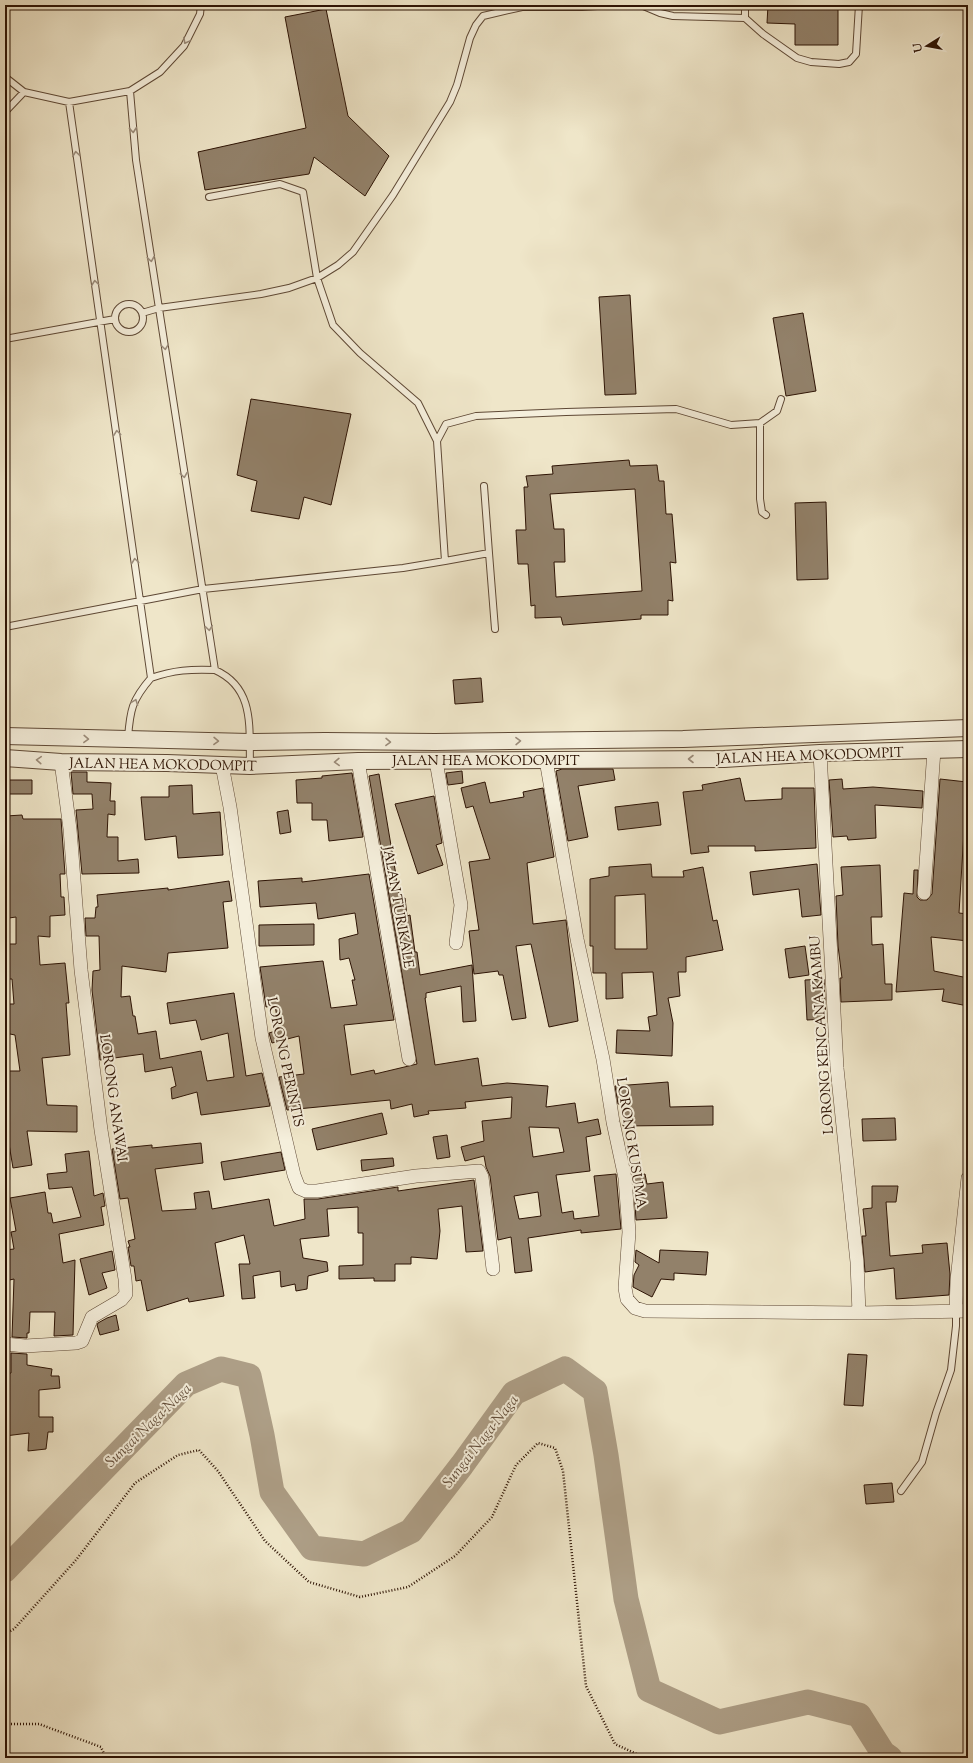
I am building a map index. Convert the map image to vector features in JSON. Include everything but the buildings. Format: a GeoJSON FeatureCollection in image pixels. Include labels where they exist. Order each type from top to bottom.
{"type":"FeatureCollection","features":[{"type":"Feature","properties":{"kind":"street","name":"JALAN HEA MOKODOMPIT"},"geometry":{"type":"LineString","coordinates":[[5,736],[249,742],[435,742],[632,739],[968,728]]}},
{"type":"Feature","properties":{"kind":"street"},"geometry":{"type":"LineString","coordinates":[[632,739],[633,759]]}},
{"type":"Feature","properties":{"kind":"street"},"geometry":{"type":"LineString","coordinates":[[167,740],[168,763]]}},
{"type":"Feature","properties":{"kind":"street","name":"JALAN HEA MOKODOMPIT"},"geometry":{"type":"LineString","coordinates":[[5,758],[61,762],[168,763],[250,766],[358,761],[724,758],[820,753],[968,749]]}},
{"type":"Feature","properties":{"kind":"street"},"geometry":{"type":"LineString","coordinates":[[924,893],[934,750]]}},
{"type":"Feature","properties":{"kind":"street","name":"LORONG KENCANA KAMBU"},"geometry":{"type":"LineString","coordinates":[[820,753],[837,1068],[856,1262],[859,1313]]}},
{"type":"Feature","properties":{"kind":"street","name":"LORONG KUSUMA"},"geometry":{"type":"LineString","coordinates":[[546,760],[577,939],[603,1059],[613,1122],[625,1178],[629,1232],[625,1288],[627,1299],[635,1308],[645,1311],[859,1313],[962,1311]]}},
{"type":"Feature","properties":{"kind":"street","name":"JALAN TURIKALE"},"geometry":{"type":"LineString","coordinates":[[358,761],[410,1058]]}},
{"type":"Feature","properties":{"kind":"street"},"geometry":{"type":"LineString","coordinates":[[436,761],[461,905],[456,943]]}},
{"type":"Feature","properties":{"kind":"street","name":"LORONG ANAWAI"},"geometry":{"type":"LineString","coordinates":[[5,1344],[26,1346],[76,1343],[82,1341],[92,1317],[121,1300],[126,1294],[125,1279],[101,1130],[81,970],[70,829],[61,762]]}},
{"type":"Feature","properties":{"kind":"street","name":"LORONG PERINTIS"},"geometry":{"type":"LineString","coordinates":[[222,765],[230,807],[262,1038],[294,1175],[299,1188],[306,1191],[317,1191],[416,1176],[479,1172],[482,1177],[493,1269]]}},
{"type":"Feature","properties":{"kind":"street"},"geometry":{"type":"LineString","coordinates":[[962,1311],[957,1280],[968,1178]]}},
{"type":"Feature","properties":{"kind":"lane"},"geometry":{"type":"LineString","coordinates":[[5,77],[24,92],[69,102],[130,91],[160,72],[184,46],[200,14],[202,5]]}},
{"type":"Feature","properties":{"kind":"lane"},"geometry":{"type":"LineString","coordinates":[[142,313],[159,308],[261,294],[289,288],[317,278],[338,265],[353,252],[409,170],[433,127],[450,102],[464,62],[470,38],[476,25],[483,16],[522,7],[582,7],[613,5]]}},
{"type":"Feature","properties":{"kind":"lane"},"geometry":{"type":"LineString","coordinates":[[641,5],[660,13],[674,16],[745,18],[763,34],[797,58],[811,62],[839,64],[850,62],[856,54],[859,5]]}},
{"type":"Feature","properties":{"kind":"lane"},"geometry":{"type":"LineString","coordinates":[[742,5],[745,9],[745,18]]}},
{"type":"Feature","properties":{"kind":"lane"},"geometry":{"type":"LineString","coordinates":[[130,91],[136,160],[172,404],[203,589],[214,670]]}},
{"type":"Feature","properties":{"kind":"lane"},"geometry":{"type":"LineString","coordinates":[[5,112],[24,92]]}},
{"type":"Feature","properties":{"kind":"lane"},"geometry":{"type":"LineString","coordinates":[[69,102],[151,678]]}},
{"type":"Feature","properties":{"kind":"lane"},"geometry":{"type":"LineString","coordinates":[[209,197],[280,184],[303,192],[317,278],[333,325],[360,353],[418,403],[437,441],[445,561]]}},
{"type":"Feature","properties":{"kind":"lane"},"geometry":{"type":"LineString","coordinates":[[130,304],[138,306],[142,313],[143,320],[139,327],[132,331],[125,331],[118,326],[115,319],[117,311],[122,306],[130,304]]}},
{"type":"Feature","properties":{"kind":"lane"},"geometry":{"type":"LineString","coordinates":[[5,339],[115,319]]}},
{"type":"Feature","properties":{"kind":"lane"},"geometry":{"type":"LineString","coordinates":[[437,441],[446,424],[476,416],[566,412],[676,410],[731,425],[760,423],[777,411],[781,399]]}},
{"type":"Feature","properties":{"kind":"lane"},"geometry":{"type":"LineString","coordinates":[[760,423],[760,499],[762,512],[766,515]]}},
{"type":"Feature","properties":{"kind":"lane"},"geometry":{"type":"LineString","coordinates":[[484,486],[495,629]]}},
{"type":"Feature","properties":{"kind":"lane"},"geometry":{"type":"LineString","coordinates":[[5,627],[203,589],[403,568],[489,553]]}},
{"type":"Feature","properties":{"kind":"lane"},"geometry":{"type":"LineString","coordinates":[[128,740],[130,714],[138,693],[151,678],[170,671],[194,669],[214,670],[225,675],[240,691],[247,705],[249,721],[250,766]]}},
{"type":"Feature","properties":{"kind":"lane"},"geometry":{"type":"LineString","coordinates":[[901,1491],[922,1462],[936,1413],[951,1370],[956,1326],[962,1311]]}},
{"type":"Feature","properties":{"kind":"path"},"geometry":{"type":"LineString","coordinates":[[5,1634],[14,1629],[76,1560],[135,1484],[178,1455],[199,1450],[218,1471],[265,1541],[309,1582],[360,1597],[408,1587],[455,1556],[492,1516],[516,1465],[538,1444],[554,1448],[563,1471],[586,1686],[615,1744],[645,1758]]}},
{"type":"Feature","properties":{"kind":"path"},"geometry":{"type":"LineString","coordinates":[[5,1724],[39,1724],[101,1747],[106,1758]]}},
{"type":"Feature","properties":{"kind":"waterway","name":"Sungai Naga-Naga"},"geometry":{"type":"LineString","coordinates":[[5,1570],[186,1384],[221,1369],[249,1376],[262,1435],[272,1492],[312,1548],[364,1554],[411,1531],[462,1465],[514,1393],[565,1369],[595,1391],[606,1455],[626,1599],[649,1690],[719,1722],[808,1702],[859,1715],[883,1753],[890,1758]]}}]}
